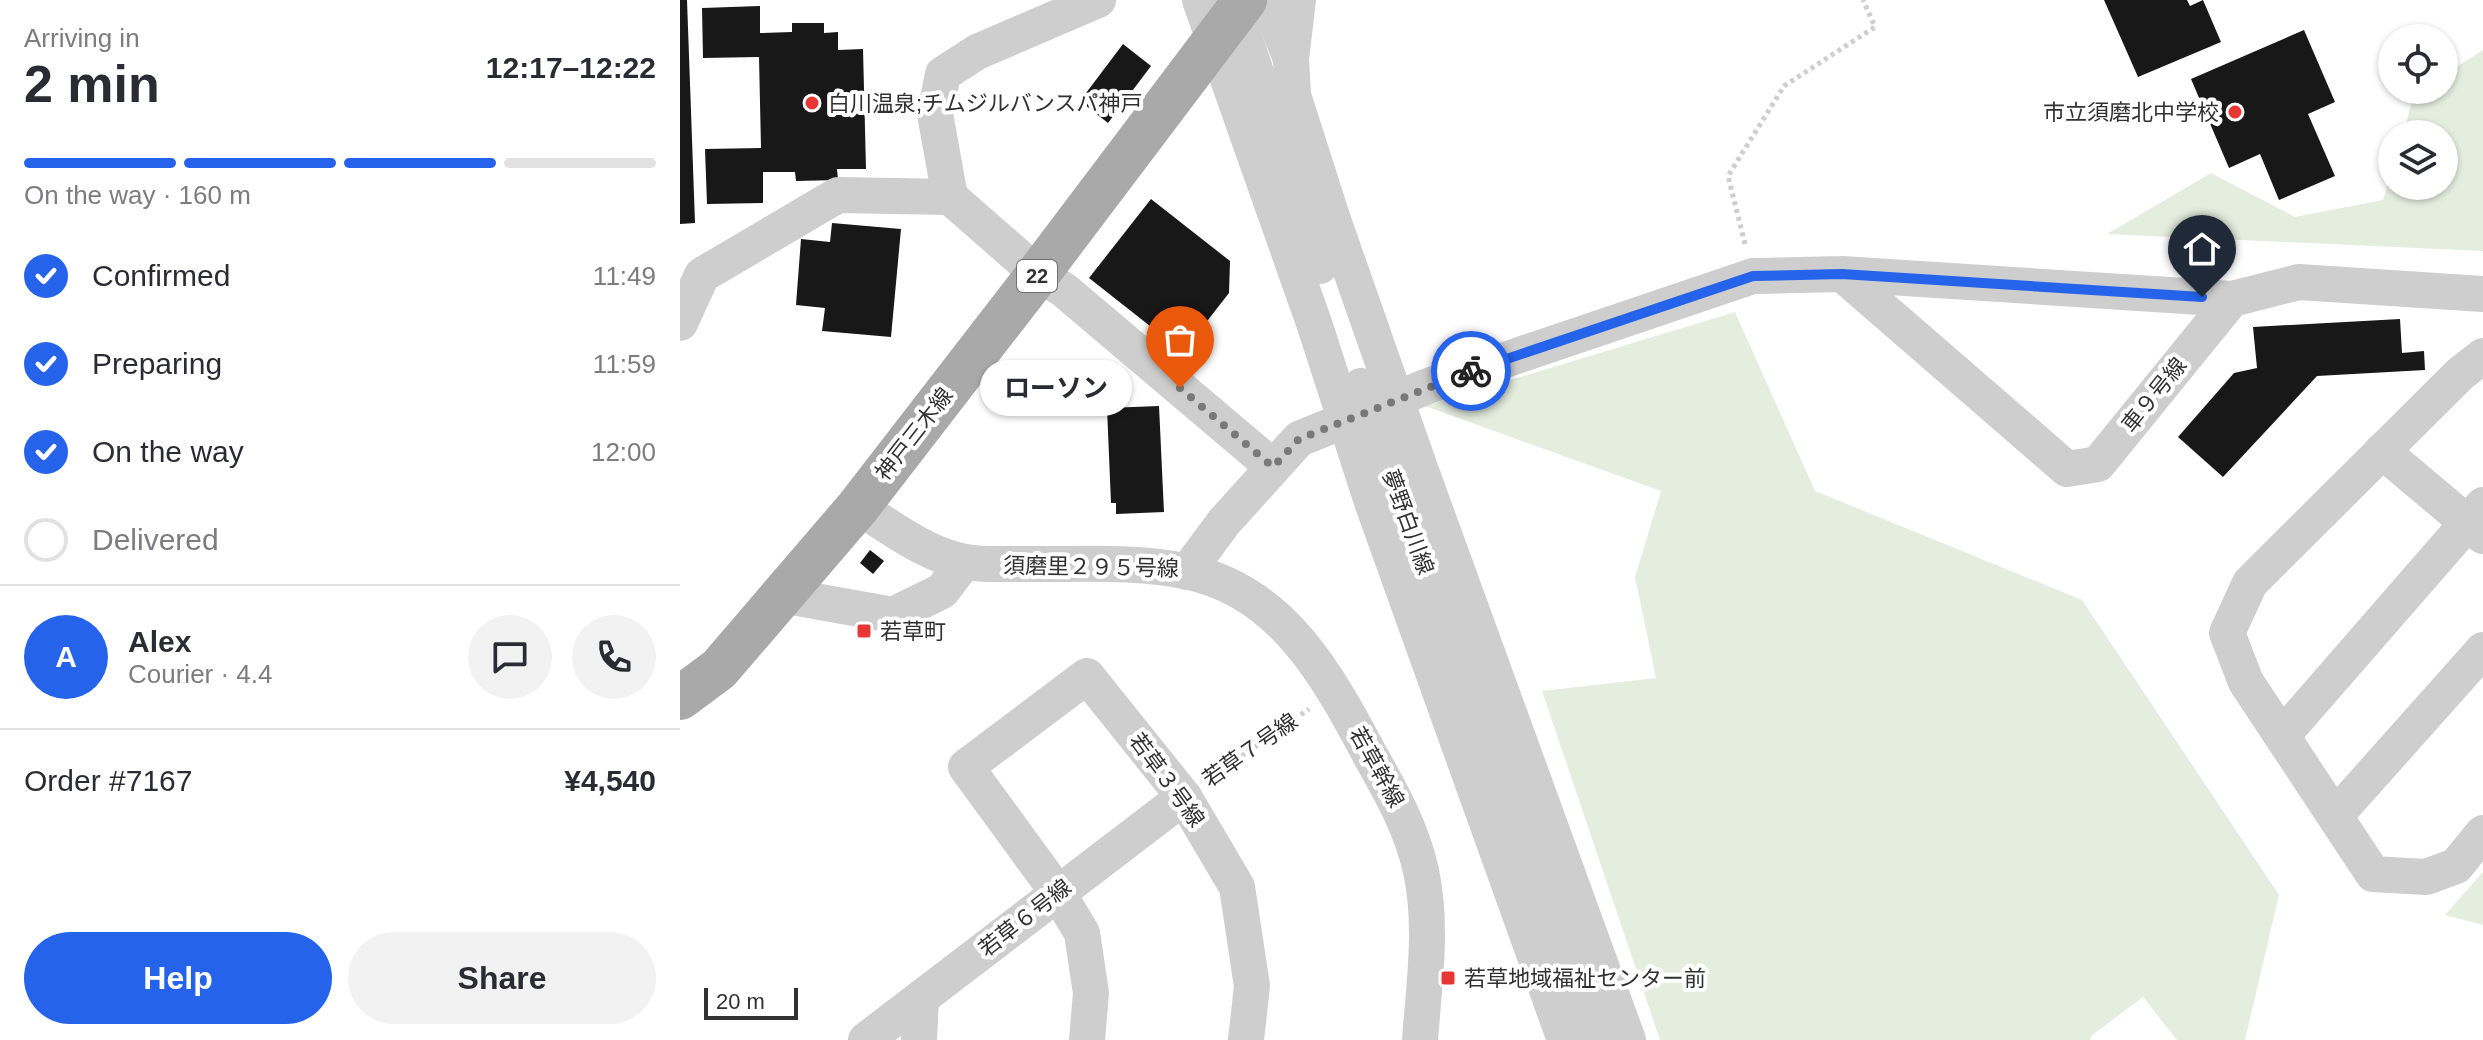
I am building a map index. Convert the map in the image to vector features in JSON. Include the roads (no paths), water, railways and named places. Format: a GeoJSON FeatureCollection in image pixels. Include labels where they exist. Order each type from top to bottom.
{"type":"FeatureCollection","features":[{"type":"Feature","properties":{"kind":"main road","name":"神戸三木線"},"geometry":{"type":"LineString","coordinates":[[680,698],[719,669],[858,507],[1245,0]]}},
{"type":"Feature","properties":{"kind":"street"},"geometry":{"type":"LineString","coordinates":[[1098,0],[977,52],[943,74],[935,114],[950,197],[1038,274],[1064,290],[1273,467]]}},
{"type":"Feature","properties":{"kind":"street"},"geometry":{"type":"LineString","coordinates":[[1200,0],[1314,323],[1373,505],[1565,1040]]}},
{"type":"Feature","properties":{"kind":"street","name":"夢野白川線"},"geometry":{"type":"LineString","coordinates":[[1232,0],[1395,487],[1595,1040]]}},
{"type":"Feature","properties":{"kind":"street"},"geometry":{"type":"LineString","coordinates":[[1268,0],[1291,59]]}},
{"type":"Feature","properties":{"kind":"street"},"geometry":{"type":"LineString","coordinates":[[1298,0],[1291,59],[1293,95],[1421,471],[1628,1040]]}},
{"type":"Feature","properties":{"kind":"street"},"geometry":{"type":"LineString","coordinates":[[680,323],[702,275],[838,195],[950,197]]}},
{"type":"Feature","properties":{"kind":"street"},"geometry":{"type":"LineString","coordinates":[[1842,274],[2232,299],[2299,282],[2483,294]]}},
{"type":"Feature","properties":{"kind":"street","name":"須磨里２９５号線"},"geometry":{"type":"LineString","coordinates":[[858,507],[923,547],[964,562],[1124,564],[1187,572],[1224,522],[1299,439],[1428,386],[1753,276],[1842,274]]}},
{"type":"Feature","properties":{"kind":"street","name":"車９号線"},"geometry":{"type":"LineString","coordinates":[[1842,274],[2067,469],[2098,464],[2232,299]]}},
{"type":"Feature","properties":{"kind":"street"},"geometry":{"type":"LineString","coordinates":[[2483,356],[2460,374],[2250,583],[2227,633],[2246,682],[2373,874],[2426,877],[2456,866],[2483,833]]}},
{"type":"Feature","properties":{"kind":"street"},"geometry":{"type":"LineString","coordinates":[[2282,736],[2478,521],[2382,451]]}},
{"type":"Feature","properties":{"kind":"street"},"geometry":{"type":"LineString","coordinates":[[781,595],[893,615],[942,591],[964,562]]}},
{"type":"Feature","properties":{"kind":"street","name":"若草幹線"},"geometry":{"type":"LineString","coordinates":[[1187,572],[1213,578],[1242,593],[1261,605],[1300,640],[1334,687],[1405,819],[1421,870],[1429,922],[1420,1040]]}},
{"type":"Feature","properties":{"kind":"street"},"geometry":{"type":"LineString","coordinates":[[2335,816],[2483,650]]}},
{"type":"Feature","properties":{"kind":"street","name":"若草３号線"},"geometry":{"type":"LineString","coordinates":[[1058,893],[966,767],[1087,676],[1184,797],[1237,887],[1252,986],[1246,1040]]}},
{"type":"Feature","properties":{"kind":"street","name":"若草６号線"},"geometry":{"type":"LineString","coordinates":[[866,1040],[1184,797]]}},
{"type":"Feature","properties":{"kind":"street"},"geometry":{"type":"LineString","coordinates":[[1058,893],[1082,933],[1091,993],[1087,1040]]}},
{"type":"Feature","properties":{"kind":"street"},"geometry":{"type":"LineString","coordinates":[[919,1040],[921,998]]}},
{"type":"Feature","properties":{"kind":"place","name":"白川温泉;チムジルバンスパ神戸"},"geometry":{"type":"Point","coordinates":[812,103]}},
{"type":"Feature","properties":{"kind":"place","name":"市立須磨北中学校"},"geometry":{"type":"Point","coordinates":[2235,112]}},
{"type":"Feature","properties":{"kind":"place","name":"ローソン"},"geometry":{"type":"Point","coordinates":[1180,388]}},
{"type":"Feature","properties":{"kind":"place","name":"若草町"},"geometry":{"type":"Point","coordinates":[864,631]}},
{"type":"Feature","properties":{"kind":"place","name":"若草地域福祉センター前"},"geometry":{"type":"Point","coordinates":[1448,978]}}]}
